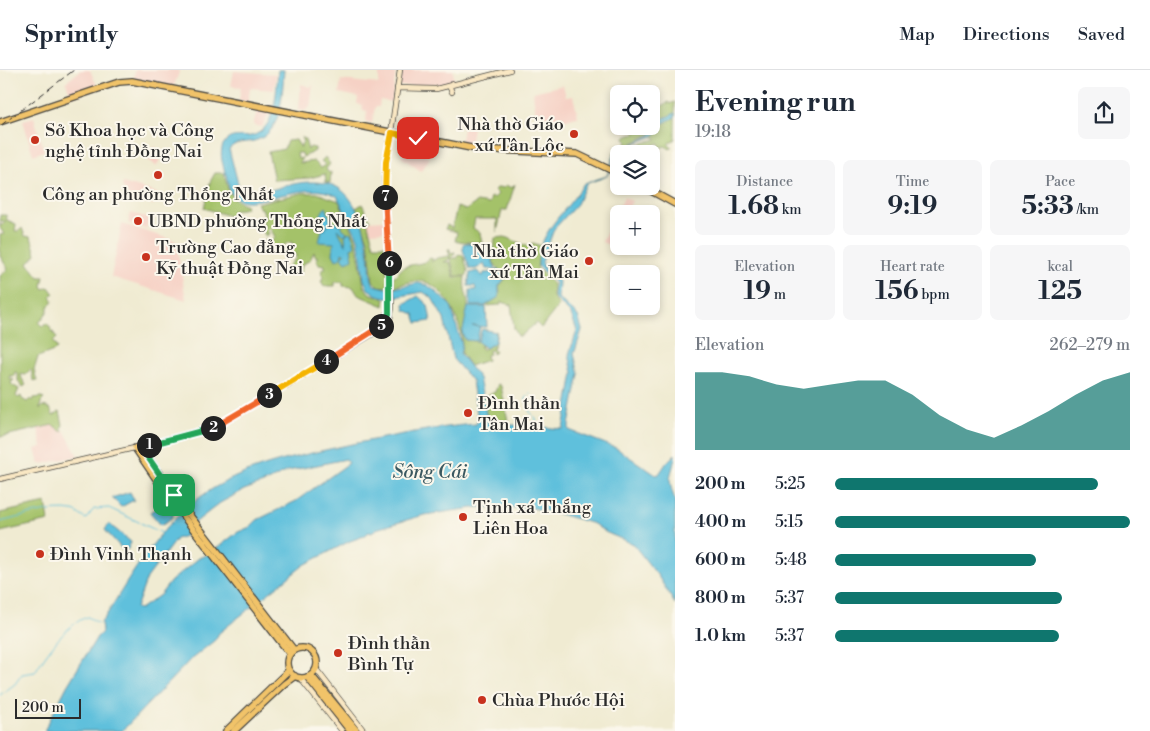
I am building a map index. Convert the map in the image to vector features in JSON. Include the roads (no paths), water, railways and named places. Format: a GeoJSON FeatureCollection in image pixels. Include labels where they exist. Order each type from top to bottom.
{"type":"FeatureCollection","features":[{"type":"Feature","properties":{"kind":"main road"},"geometry":{"type":"LineString","coordinates":[[0,478],[138,447],[220,425],[385,326],[392,314],[384,190],[386,162],[400,70]]}},
{"type":"Feature","properties":{"kind":"main road"},"geometry":{"type":"LineString","coordinates":[[398,88],[436,88],[510,70]]}},
{"type":"Feature","properties":{"kind":"main road"},"geometry":{"type":"LineString","coordinates":[[0,122],[124,81],[482,150],[577,154],[610,170]]}},
{"type":"Feature","properties":{"kind":"main road"},"geometry":{"type":"LineString","coordinates":[[452,83],[450,88],[452,92]]}},
{"type":"Feature","properties":{"kind":"main road"},"geometry":{"type":"LineString","coordinates":[[658,195],[675,204]]}},
{"type":"Feature","properties":{"kind":"main road"},"geometry":{"type":"LineString","coordinates":[[138,447],[172,496],[292,652]]}},
{"type":"Feature","properties":{"kind":"main road"},"geometry":{"type":"LineString","coordinates":[[226,731],[281,680],[288,670],[287,662],[292,652],[303,648],[311,651],[317,660],[316,669],[309,676],[298,677],[284,684],[234,731]]}},
{"type":"Feature","properties":{"kind":"main road"},"geometry":{"type":"LineString","coordinates":[[316,669],[364,731]]}},
{"type":"Feature","properties":{"kind":"main road"},"geometry":{"type":"LineString","coordinates":[[288,670],[298,677],[342,731]]}},
{"type":"Feature","properties":{"kind":"main road"},"geometry":{"type":"LineString","coordinates":[[309,676],[350,731]]}},
{"type":"Feature","properties":{"kind":"main road"},"geometry":{"type":"LineString","coordinates":[[309,676],[357,731]]}},
{"type":"Feature","properties":{"kind":"water","name":"Sông Cái"},"geometry":{"type":"Polygon","coordinates":[[[278,70],[284,70],[281,101],[276,122],[264,137],[254,141],[238,143],[229,149],[240,191],[250,195],[299,183],[318,182],[329,184],[346,194],[353,203],[362,224],[368,245],[371,278],[374,285],[390,289],[418,283],[427,285],[451,306],[462,345],[460,354],[479,378],[488,424],[533,426],[537,423],[540,427],[563,429],[573,373],[569,354],[577,331],[571,314],[554,297],[555,283],[538,266],[539,254],[548,232],[584,183],[606,176],[586,184],[577,204],[554,229],[542,262],[544,268],[559,281],[558,298],[578,316],[582,330],[574,354],[579,374],[569,430],[616,448],[656,475],[659,474],[675,454],[670,484],[675,500],[675,604],[658,576],[633,544],[605,532],[594,524],[533,508],[480,507],[424,515],[376,529],[372,533],[369,532],[304,565],[219,633],[215,640],[189,661],[122,731],[44,731],[67,686],[102,632],[101,622],[137,566],[162,533],[192,503],[226,482],[279,461],[414,432],[476,424],[478,421],[472,381],[453,359],[444,319],[432,298],[423,292],[390,298],[377,295],[368,289],[364,280],[358,238],[337,196],[323,191],[309,191],[294,192],[252,201],[242,200],[230,192],[222,160],[221,152],[223,145],[232,137],[251,136],[260,132],[266,126],[274,109],[278,70]],[[346,459],[288,471],[244,490],[220,503],[192,525],[185,536],[176,539],[147,578],[136,608],[140,609],[160,595],[171,581],[199,558],[212,552],[238,532],[250,527],[257,520],[296,501],[349,463],[346,459]]]}},
{"type":"Feature","properties":{"kind":"water"},"geometry":{"type":"Polygon","coordinates":[[[675,113],[675,117],[660,127],[660,120],[675,113]]]}},
{"type":"Feature","properties":{"kind":"water"},"geometry":{"type":"Polygon","coordinates":[[[651,135],[655,135],[654,136],[632,145],[651,135]]]}},
{"type":"Feature","properties":{"kind":"water"},"geometry":{"type":"Polygon","coordinates":[[[326,207],[331,221],[326,228],[331,222],[337,222],[338,225],[338,222],[342,222],[342,228],[347,232],[344,235],[337,229],[346,245],[345,236],[348,232],[352,233],[355,246],[351,248],[353,259],[346,262],[342,257],[345,254],[342,252],[341,257],[336,260],[333,254],[334,243],[319,242],[322,230],[326,229],[319,227],[319,220],[326,207]]]}},
{"type":"Feature","properties":{"kind":"water"},"geometry":{"type":"Polygon","coordinates":[[[467,243],[493,248],[493,262],[496,269],[486,269],[484,264],[476,269],[470,269],[463,250],[463,244],[467,243]]]}},
{"type":"Feature","properties":{"kind":"water"},"geometry":{"type":"Polygon","coordinates":[[[497,269],[506,277],[499,286],[499,297],[485,306],[470,306],[470,290],[476,290],[475,286],[468,286],[470,273],[477,271],[483,276],[484,273],[496,272],[497,269]]]}},
{"type":"Feature","properties":{"kind":"water"},"geometry":{"type":"Polygon","coordinates":[[[418,296],[428,305],[431,321],[417,323],[414,314],[405,310],[404,304],[418,296]]]}},
{"type":"Feature","properties":{"kind":"water"},"geometry":{"type":"Polygon","coordinates":[[[468,307],[486,307],[487,327],[472,326],[480,327],[477,341],[465,340],[462,333],[468,307]]]}},
{"type":"Feature","properties":{"kind":"water"},"geometry":{"type":"Polygon","coordinates":[[[482,329],[496,332],[495,342],[486,348],[478,342],[482,329]]]}},
{"type":"Feature","properties":{"kind":"water"},"geometry":{"type":"Polygon","coordinates":[[[130,492],[134,500],[121,507],[112,498],[130,492]]]}},
{"type":"Feature","properties":{"kind":"water"},"geometry":{"type":"Polygon","coordinates":[[[168,503],[173,505],[173,517],[161,525],[150,512],[168,503]]]}},
{"type":"Feature","properties":{"kind":"water"},"geometry":{"type":"Polygon","coordinates":[[[109,524],[131,542],[128,549],[124,551],[105,530],[109,524]]]}},
{"type":"Feature","properties":{"kind":"waterway"},"geometry":{"type":"LineString","coordinates":[[530,393],[526,399],[530,412],[536,418],[536,423]]}},
{"type":"Feature","properties":{"kind":"waterway"},"geometry":{"type":"LineString","coordinates":[[0,522],[55,510],[73,511],[86,519],[94,509],[109,508],[162,533]]}},
{"type":"Feature","properties":{"kind":"waterway"},"geometry":{"type":"LineString","coordinates":[[0,695],[15,684],[22,674],[35,672],[44,657],[73,625],[88,617],[100,624]]}},
{"type":"Feature","properties":{"kind":"railway"},"geometry":{"type":"LineString","coordinates":[[0,126],[74,70]]}},
{"type":"Feature","properties":{"kind":"place","name":"Nhà thờ Giáo xứ Tân Lộc"},"geometry":{"type":"Point","coordinates":[574,134]}},
{"type":"Feature","properties":{"kind":"place","name":"Sở Khoa học và Công nghệ tỉnh Đồng Nai"},"geometry":{"type":"Point","coordinates":[35,140]}},
{"type":"Feature","properties":{"kind":"place","name":"Công an phường Thống Nhất"},"geometry":{"type":"Point","coordinates":[158,175]}},
{"type":"Feature","properties":{"kind":"place","name":"UBND phường Thống Nhất"},"geometry":{"type":"Point","coordinates":[138,221]}},
{"type":"Feature","properties":{"kind":"place","name":"Trường Cao đẳng Kỹ thuật Đồng Nai"},"geometry":{"type":"Point","coordinates":[146,257]}},
{"type":"Feature","properties":{"kind":"place","name":"Nhà thờ Giáo xứ Tân Mai"},"geometry":{"type":"Point","coordinates":[589,261]}},
{"type":"Feature","properties":{"kind":"place","name":"Đình thần Tân Mai"},"geometry":{"type":"Point","coordinates":[468,413]}},
{"type":"Feature","properties":{"kind":"place","name":"Tịnh xá Thắng Liên Hoa"},"geometry":{"type":"Point","coordinates":[463,517]}},
{"type":"Feature","properties":{"kind":"place","name":"Đình Vinh Thạnh"},"geometry":{"type":"Point","coordinates":[40,554]}},
{"type":"Feature","properties":{"kind":"place","name":"Đình thần Bình Tự"},"geometry":{"type":"Point","coordinates":[338,653]}},
{"type":"Feature","properties":{"kind":"place","name":"Chùa Phước Hội"},"geometry":{"type":"Point","coordinates":[482,700]}}]}
